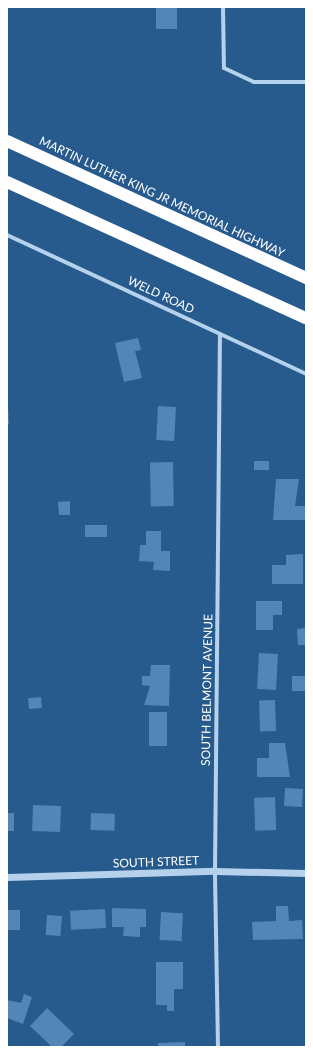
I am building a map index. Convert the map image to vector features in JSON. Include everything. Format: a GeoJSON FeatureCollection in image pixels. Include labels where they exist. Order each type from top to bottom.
{"type":"FeatureCollection","features":[{"type":"Feature","properties":{"kind":"highway","name":"MARTIN LUTHER KING JR MEMORIAL HIGHWAY"},"geometry":{"type":"LineString","coordinates":[[7,141],[306,278]]}},
{"type":"Feature","properties":{"kind":"highway"},"geometry":{"type":"LineString","coordinates":[[7,182],[306,318]]}},
{"type":"Feature","properties":{"kind":"street"},"geometry":{"type":"LineString","coordinates":[[223,7],[224,68],[254,82],[306,82]]}},
{"type":"Feature","properties":{"kind":"street","name":"WELD ROAD"},"geometry":{"type":"LineString","coordinates":[[7,235],[306,374]]}},
{"type":"Feature","properties":{"kind":"street","name":"SOUTH BELMONT AVENUE"},"geometry":{"type":"LineString","coordinates":[[218,1047],[215,871],[220,334]]}},
{"type":"Feature","properties":{"kind":"street","name":"SOUTH STREET"},"geometry":{"type":"LineString","coordinates":[[7,877],[215,871],[306,873]]}},
{"type":"Feature","properties":{"kind":"building"},"geometry":{"type":"Polygon","coordinates":[[[156,7],[177,7],[177,29],[156,29],[156,7]]]}},
{"type":"Feature","properties":{"kind":"building"},"geometry":{"type":"Polygon","coordinates":[[[138,338],[141,350],[135,351],[142,378],[124,382],[115,343],[138,338]]]}},
{"type":"Feature","properties":{"kind":"building"},"geometry":{"type":"Polygon","coordinates":[[[158,406],[176,407],[174,441],[156,440],[158,406]]]}},
{"type":"Feature","properties":{"kind":"building"},"geometry":{"type":"Polygon","coordinates":[[[8,407],[9,424],[7,424],[8,407]]]}},
{"type":"Feature","properties":{"kind":"building"},"geometry":{"type":"Polygon","coordinates":[[[254,461],[269,461],[269,470],[254,470],[254,461]]]}},
{"type":"Feature","properties":{"kind":"building"},"geometry":{"type":"Polygon","coordinates":[[[150,462],[173,462],[174,506],[151,506],[150,462]]]}},
{"type":"Feature","properties":{"kind":"building"},"geometry":{"type":"Polygon","coordinates":[[[276,479],[299,479],[295,506],[306,506],[306,520],[273,520],[276,479]]]}},
{"type":"Feature","properties":{"kind":"building"},"geometry":{"type":"Polygon","coordinates":[[[70,501],[70,515],[59,515],[58,502],[70,501]]]}},
{"type":"Feature","properties":{"kind":"building"},"geometry":{"type":"Polygon","coordinates":[[[85,525],[107,525],[107,537],[85,537],[85,525]]]}},
{"type":"Feature","properties":{"kind":"building"},"geometry":{"type":"Polygon","coordinates":[[[146,531],[161,531],[161,551],[170,551],[170,571],[153,570],[154,562],[139,561],[140,545],[146,545],[146,531]]]}},
{"type":"Feature","properties":{"kind":"building"},"geometry":{"type":"Polygon","coordinates":[[[303,554],[303,584],[272,584],[272,565],[286,565],[286,555],[303,554]]]}},
{"type":"Feature","properties":{"kind":"building"},"geometry":{"type":"Polygon","coordinates":[[[256,601],[282,601],[282,615],[273,615],[273,630],[256,630],[256,601]]]}},
{"type":"Feature","properties":{"kind":"building"},"geometry":{"type":"Polygon","coordinates":[[[306,628],[306,645],[298,645],[297,629],[306,628]]]}},
{"type":"Feature","properties":{"kind":"building"},"geometry":{"type":"Polygon","coordinates":[[[259,653],[278,654],[276,690],[257,689],[259,653]]]}},
{"type":"Feature","properties":{"kind":"building"},"geometry":{"type":"Polygon","coordinates":[[[151,665],[170,665],[169,706],[144,705],[150,686],[142,685],[142,676],[150,676],[151,665]]]}},
{"type":"Feature","properties":{"kind":"building"},"geometry":{"type":"Polygon","coordinates":[[[292,676],[306,676],[306,691],[292,691],[292,676]]]}},
{"type":"Feature","properties":{"kind":"building"},"geometry":{"type":"Polygon","coordinates":[[[41,697],[42,708],[29,709],[28,698],[41,697]]]}},
{"type":"Feature","properties":{"kind":"building"},"geometry":{"type":"Polygon","coordinates":[[[275,700],[276,731],[260,732],[259,701],[275,700]]]}},
{"type":"Feature","properties":{"kind":"building"},"geometry":{"type":"Polygon","coordinates":[[[149,712],[167,712],[167,746],[149,746],[149,712]]]}},
{"type":"Feature","properties":{"kind":"building"},"geometry":{"type":"Polygon","coordinates":[[[269,743],[285,743],[290,777],[257,777],[257,758],[269,758],[269,743]]]}},
{"type":"Feature","properties":{"kind":"building"},"geometry":{"type":"Polygon","coordinates":[[[285,788],[303,789],[302,807],[284,806],[285,788]]]}},
{"type":"Feature","properties":{"kind":"building"},"geometry":{"type":"Polygon","coordinates":[[[275,797],[276,830],[255,831],[254,798],[275,797]]]}},
{"type":"Feature","properties":{"kind":"building"},"geometry":{"type":"Polygon","coordinates":[[[33,805],[61,806],[60,832],[32,831],[33,805]]]}},
{"type":"Feature","properties":{"kind":"building"},"geometry":{"type":"Polygon","coordinates":[[[7,813],[14,813],[14,831],[7,831],[7,813]]]}},
{"type":"Feature","properties":{"kind":"building"},"geometry":{"type":"Polygon","coordinates":[[[91,813],[115,814],[114,831],[90,830],[91,813]]]}},
{"type":"Feature","properties":{"kind":"building"},"geometry":{"type":"Polygon","coordinates":[[[276,906],[288,906],[289,921],[302,920],[303,939],[253,940],[252,922],[276,921],[276,906]]]}},
{"type":"Feature","properties":{"kind":"building"},"geometry":{"type":"Polygon","coordinates":[[[112,908],[146,909],[146,927],[140,927],[140,937],[123,936],[124,927],[112,927],[112,908]]]}},
{"type":"Feature","properties":{"kind":"building"},"geometry":{"type":"Polygon","coordinates":[[[105,909],[106,928],[71,930],[70,911],[105,909]]]}},
{"type":"Feature","properties":{"kind":"building"},"geometry":{"type":"Polygon","coordinates":[[[7,910],[20,910],[20,930],[7,930],[7,910]]]}},
{"type":"Feature","properties":{"kind":"building"},"geometry":{"type":"Polygon","coordinates":[[[161,912],[183,913],[182,941],[160,940],[161,912]]]}},
{"type":"Feature","properties":{"kind":"building"},"geometry":{"type":"Polygon","coordinates":[[[47,915],[62,916],[61,936],[46,935],[47,915]]]}},
{"type":"Feature","properties":{"kind":"building"},"geometry":{"type":"Polygon","coordinates":[[[156,962],[183,962],[183,989],[174,989],[174,1011],[167,1011],[167,1005],[156,1005],[156,962]]]}},
{"type":"Feature","properties":{"kind":"building"},"geometry":{"type":"Polygon","coordinates":[[[24,994],[32,997],[23,1024],[7,1018],[7,1000],[21,1003],[24,994]]]}},
{"type":"Feature","properties":{"kind":"building"},"geometry":{"type":"Polygon","coordinates":[[[47,1008],[74,1034],[61,1047],[52,1047],[30,1026],[47,1008]]]}},
{"type":"Feature","properties":{"kind":"building"},"geometry":{"type":"Polygon","coordinates":[[[185,1042],[185,1047],[158,1047],[158,1043],[185,1042]]]}}]}
